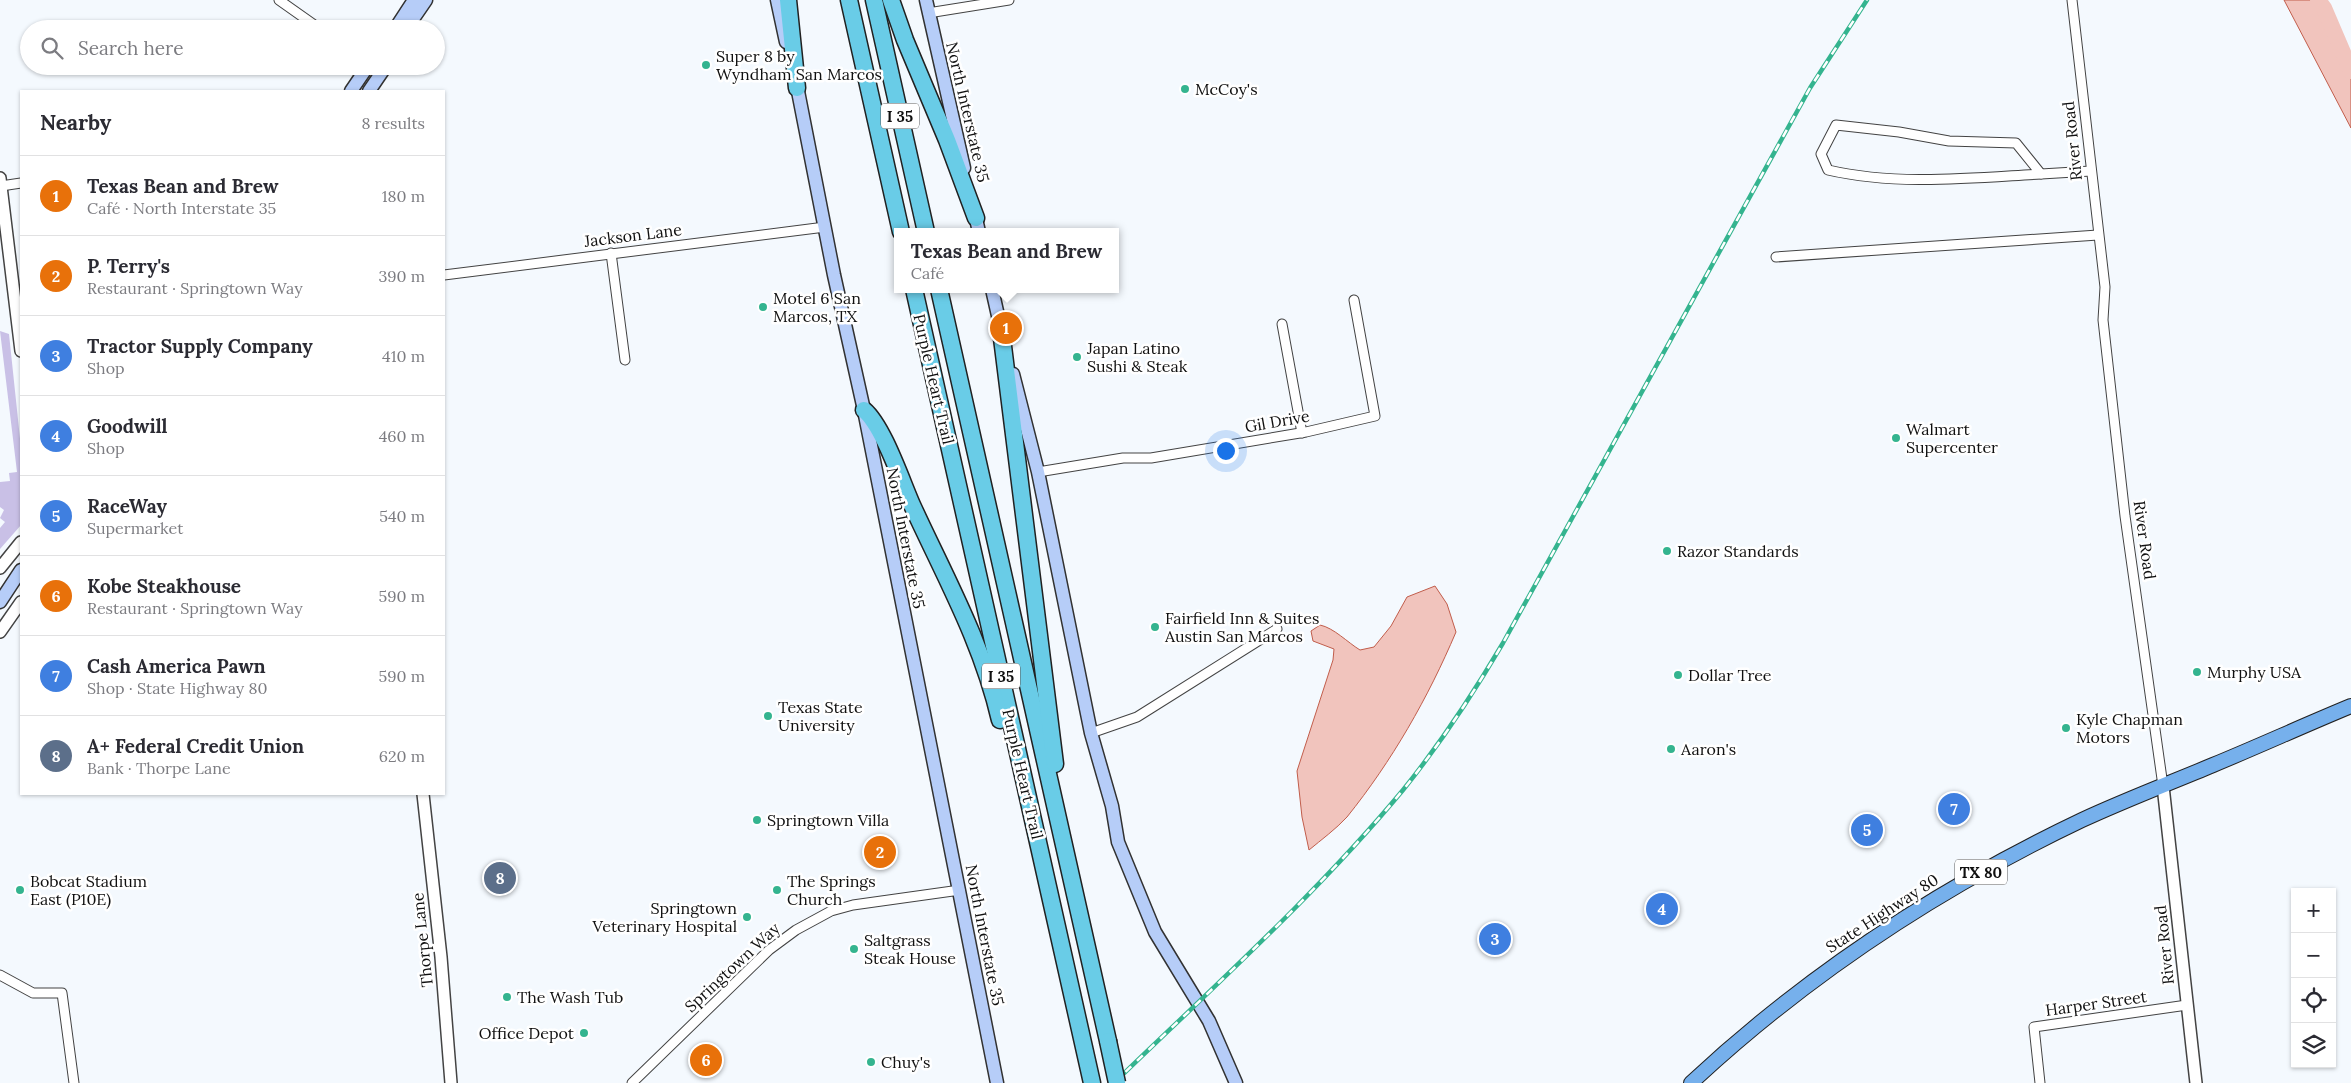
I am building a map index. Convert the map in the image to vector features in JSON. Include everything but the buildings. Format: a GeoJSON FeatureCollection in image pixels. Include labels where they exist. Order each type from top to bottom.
{"type":"FeatureCollection","features":[{"type":"Feature","properties":{"kind":"highway"},"geometry":{"type":"LineString","coordinates":[[788,0],[797,88]]}},
{"type":"Feature","properties":{"kind":"highway","name":"I 35"},"geometry":{"type":"LineString","coordinates":[[849,0],[900,228]]}},
{"type":"Feature","properties":{"kind":"highway","name":"I 35"},"geometry":{"type":"LineString","coordinates":[[874,0],[925,228]]}},
{"type":"Feature","properties":{"kind":"highway"},"geometry":{"type":"LineString","coordinates":[[891,0],[905,40],[947,140],[977,225]]}},
{"type":"Feature","properties":{"kind":"highway","name":"Purple Heart Trail"},"geometry":{"type":"LineString","coordinates":[[915,293],[1092,1083]]}},
{"type":"Feature","properties":{"kind":"highway","name":"Purple Heart Trail"},"geometry":{"type":"LineString","coordinates":[[940,293],[1117,1083]]}},
{"type":"Feature","properties":{"kind":"highway"},"geometry":{"type":"LineString","coordinates":[[1001,330],[1051,720],[1060,824]]}},
{"type":"Feature","properties":{"kind":"highway"},"geometry":{"type":"LineString","coordinates":[[864,410],[876,425],[976,640],[998,709],[1014,778],[1050,894]]}},
{"type":"Feature","properties":{"kind":"main road"},"geometry":{"type":"LineString","coordinates":[[401,20],[414,0]]}},
{"type":"Feature","properties":{"kind":"main road"},"geometry":{"type":"LineString","coordinates":[[412,20],[426,0]]}},
{"type":"Feature","properties":{"kind":"main road"},"geometry":{"type":"LineString","coordinates":[[419,20],[433,0]]}},
{"type":"Feature","properties":{"kind":"main road","name":"North Interstate 35"},"geometry":{"type":"LineString","coordinates":[[777,0],[864,410],[998,1083]]}},
{"type":"Feature","properties":{"kind":"main road","name":"North Interstate 35"},"geometry":{"type":"LineString","coordinates":[[927,6],[977,225]]}},
{"type":"Feature","properties":{"kind":"main road"},"geometry":{"type":"LineString","coordinates":[[352,90],[362,75]]}},
{"type":"Feature","properties":{"kind":"main road"},"geometry":{"type":"LineString","coordinates":[[370,90],[377,75]]}},
{"type":"Feature","properties":{"kind":"main road"},"geometry":{"type":"LineString","coordinates":[[993,293],[1038,472],[1092,733],[1112,806],[1118,842],[1131,878],[1155,932],[1209,1021],[1236,1083]]}},
{"type":"Feature","properties":{"kind":"main road"},"geometry":{"type":"LineString","coordinates":[[0,603],[20,572]]}},
{"type":"Feature","properties":{"kind":"main road"},"geometry":{"type":"LineString","coordinates":[[0,603],[20,585]]}},
{"type":"Feature","properties":{"kind":"main road","name":"State Highway 80"},"geometry":{"type":"LineString","coordinates":[[1691,1083],[1755,1026],[1804,987],[1910,914],[2019,852],[2083,819],[2351,706]]}},
{"type":"Feature","properties":{"kind":"street"},"geometry":{"type":"LineString","coordinates":[[279,0],[307,20]]}},
{"type":"Feature","properties":{"kind":"street"},"geometry":{"type":"LineString","coordinates":[[927,6],[1009,0]]}},
{"type":"Feature","properties":{"kind":"street","name":"River Road"},"geometry":{"type":"LineString","coordinates":[[2072,0],[2105,287],[2103,320],[2125,516],[2163,786],[2196,1083]]}},
{"type":"Feature","properties":{"kind":"street"},"geometry":{"type":"LineString","coordinates":[[2041,174],[2016,143],[1949,141],[1899,132],[1836,125],[1820,154],[1828,170],[1854,176],[1953,180],[2091,171]]}},
{"type":"Feature","properties":{"kind":"street"},"geometry":{"type":"LineString","coordinates":[[20,183],[0,182],[20,333]]}},
{"type":"Feature","properties":{"kind":"street","name":"Jackson Lane"},"geometry":{"type":"LineString","coordinates":[[445,275],[610,252],[825,227]]}},
{"type":"Feature","properties":{"kind":"street"},"geometry":{"type":"LineString","coordinates":[[1776,257],[2098,235]]}},
{"type":"Feature","properties":{"kind":"street"},"geometry":{"type":"LineString","coordinates":[[610,252],[625,360]]}},
{"type":"Feature","properties":{"kind":"street","name":"Gil Drive"},"geometry":{"type":"LineString","coordinates":[[1038,472],[1122,458],[1151,458],[1302,433],[1375,416],[1354,300]]}},
{"type":"Feature","properties":{"kind":"street"},"geometry":{"type":"LineString","coordinates":[[1282,324],[1302,433]]}},
{"type":"Feature","properties":{"kind":"street"},"geometry":{"type":"LineString","coordinates":[[0,568],[20,543]]}},
{"type":"Feature","properties":{"kind":"street"},"geometry":{"type":"LineString","coordinates":[[0,632],[20,603]]}},
{"type":"Feature","properties":{"kind":"street"},"geometry":{"type":"LineString","coordinates":[[1092,733],[1137,717],[1277,629]]}},
{"type":"Feature","properties":{"kind":"street","name":"Thorpe Lane"},"geometry":{"type":"LineString","coordinates":[[423,795],[441,957],[451,1083]]}},
{"type":"Feature","properties":{"kind":"street","name":"Springtown Way"},"geometry":{"type":"LineString","coordinates":[[632,1083],[762,957],[796,930],[832,911],[852,905],[960,890]]}},
{"type":"Feature","properties":{"kind":"street"},"geometry":{"type":"LineString","coordinates":[[0,975],[33,993],[62,993],[74,1083]]}},
{"type":"Feature","properties":{"kind":"street","name":"Harper Street"},"geometry":{"type":"LineString","coordinates":[[2040,1083],[2034,1027],[2187,1005]]}},
{"type":"Feature","properties":{"kind":"shaded area"},"geometry":{"type":"Polygon","coordinates":[[[2284,0],[2319,0],[2351,70],[2351,128],[2284,0]]]}},
{"type":"Feature","properties":{"kind":"shaded area"},"geometry":{"type":"Polygon","coordinates":[[[0,331],[9,334],[20,438],[20,526],[0,549],[0,528],[5,522],[0,518],[4,510],[0,507],[0,482],[10,481],[9,473],[17,472],[0,331]]]}},
{"type":"Feature","properties":{"kind":"shaded area"},"geometry":{"type":"Polygon","coordinates":[[[1435,586],[1447,604],[1456,632],[1445,657],[1421,705],[1379,774],[1347,817],[1309,850],[1302,817],[1297,771],[1333,660],[1334,649],[1313,641],[1311,631],[1320,625],[1335,632],[1360,650],[1374,647],[1391,626],[1407,597],[1435,586]]]}},
{"type":"Feature","properties":{"kind":"waterway"},"geometry":{"type":"LineString","coordinates":[[2318,0],[2324,8],[2351,71]]}},
{"type":"Feature","properties":{"kind":"railway"},"geometry":{"type":"LineString","coordinates":[[1114,1083],[1263,940],[1335,867],[1403,790],[1443,737],[1503,643],[1810,88],[1867,0]]}},
{"type":"Feature","properties":{"kind":"place","name":"Super 8 by Wyndham San Marcos"},"geometry":{"type":"Point","coordinates":[706,65]}},
{"type":"Feature","properties":{"kind":"place","name":"McCoy's"},"geometry":{"type":"Point","coordinates":[1185,89]}},
{"type":"Feature","properties":{"kind":"place","name":"Motel 6 San Marcos, TX"},"geometry":{"type":"Point","coordinates":[763,307]}},
{"type":"Feature","properties":{"kind":"place","name":"Texas Bean and Brew"},"geometry":{"type":"Point","coordinates":[1006,328]}},
{"type":"Feature","properties":{"kind":"place","name":"Japan Latino Sushi & Steak"},"geometry":{"type":"Point","coordinates":[1077,357]}},
{"type":"Feature","properties":{"kind":"place","name":"Walmart Supercenter"},"geometry":{"type":"Point","coordinates":[1896,438]}},
{"type":"Feature","properties":{"kind":"place","name":"Razor Standards"},"geometry":{"type":"Point","coordinates":[1667,551]}},
{"type":"Feature","properties":{"kind":"place","name":"Fairfield Inn & Suites Austin San Marcos"},"geometry":{"type":"Point","coordinates":[1155,627]}},
{"type":"Feature","properties":{"kind":"place","name":"Murphy USA"},"geometry":{"type":"Point","coordinates":[2197,672]}},
{"type":"Feature","properties":{"kind":"place","name":"Dollar Tree"},"geometry":{"type":"Point","coordinates":[1678,675]}},
{"type":"Feature","properties":{"kind":"place","name":"Texas State University"},"geometry":{"type":"Point","coordinates":[768,716]}},
{"type":"Feature","properties":{"kind":"place","name":"Kyle Chapman Motors"},"geometry":{"type":"Point","coordinates":[2066,728]}},
{"type":"Feature","properties":{"kind":"place","name":"Aaron's"},"geometry":{"type":"Point","coordinates":[1671,749]}},
{"type":"Feature","properties":{"kind":"place","name":"Cash America Pawn"},"geometry":{"type":"Point","coordinates":[1954,809]}},
{"type":"Feature","properties":{"kind":"place","name":"Springtown Villa"},"geometry":{"type":"Point","coordinates":[757,820]}},
{"type":"Feature","properties":{"kind":"place","name":"RaceWay"},"geometry":{"type":"Point","coordinates":[1867,830]}},
{"type":"Feature","properties":{"kind":"place","name":"P. Terry's"},"geometry":{"type":"Point","coordinates":[880,852]}},
{"type":"Feature","properties":{"kind":"place","name":"A+ Federal Credit Union"},"geometry":{"type":"Point","coordinates":[500,878]}},
{"type":"Feature","properties":{"kind":"place","name":"Bobcat Stadium East (P10E)"},"geometry":{"type":"Point","coordinates":[20,890]}},
{"type":"Feature","properties":{"kind":"place","name":"The Springs Church"},"geometry":{"type":"Point","coordinates":[777,890]}},
{"type":"Feature","properties":{"kind":"place","name":"Goodwill"},"geometry":{"type":"Point","coordinates":[1662,909]}},
{"type":"Feature","properties":{"kind":"place","name":"Springtown Veterinary Hospital"},"geometry":{"type":"Point","coordinates":[747,917]}},
{"type":"Feature","properties":{"kind":"place","name":"Tractor Supply Company"},"geometry":{"type":"Point","coordinates":[1495,939]}},
{"type":"Feature","properties":{"kind":"place","name":"Saltgrass Steak House"},"geometry":{"type":"Point","coordinates":[854,949]}},
{"type":"Feature","properties":{"kind":"place","name":"The Wash Tub"},"geometry":{"type":"Point","coordinates":[507,997]}},
{"type":"Feature","properties":{"kind":"place","name":"Office Depot"},"geometry":{"type":"Point","coordinates":[584,1033]}},
{"type":"Feature","properties":{"kind":"place","name":"Kobe Steakhouse"},"geometry":{"type":"Point","coordinates":[706,1060]}},
{"type":"Feature","properties":{"kind":"place","name":"Chuy's"},"geometry":{"type":"Point","coordinates":[871,1062]}}]}
